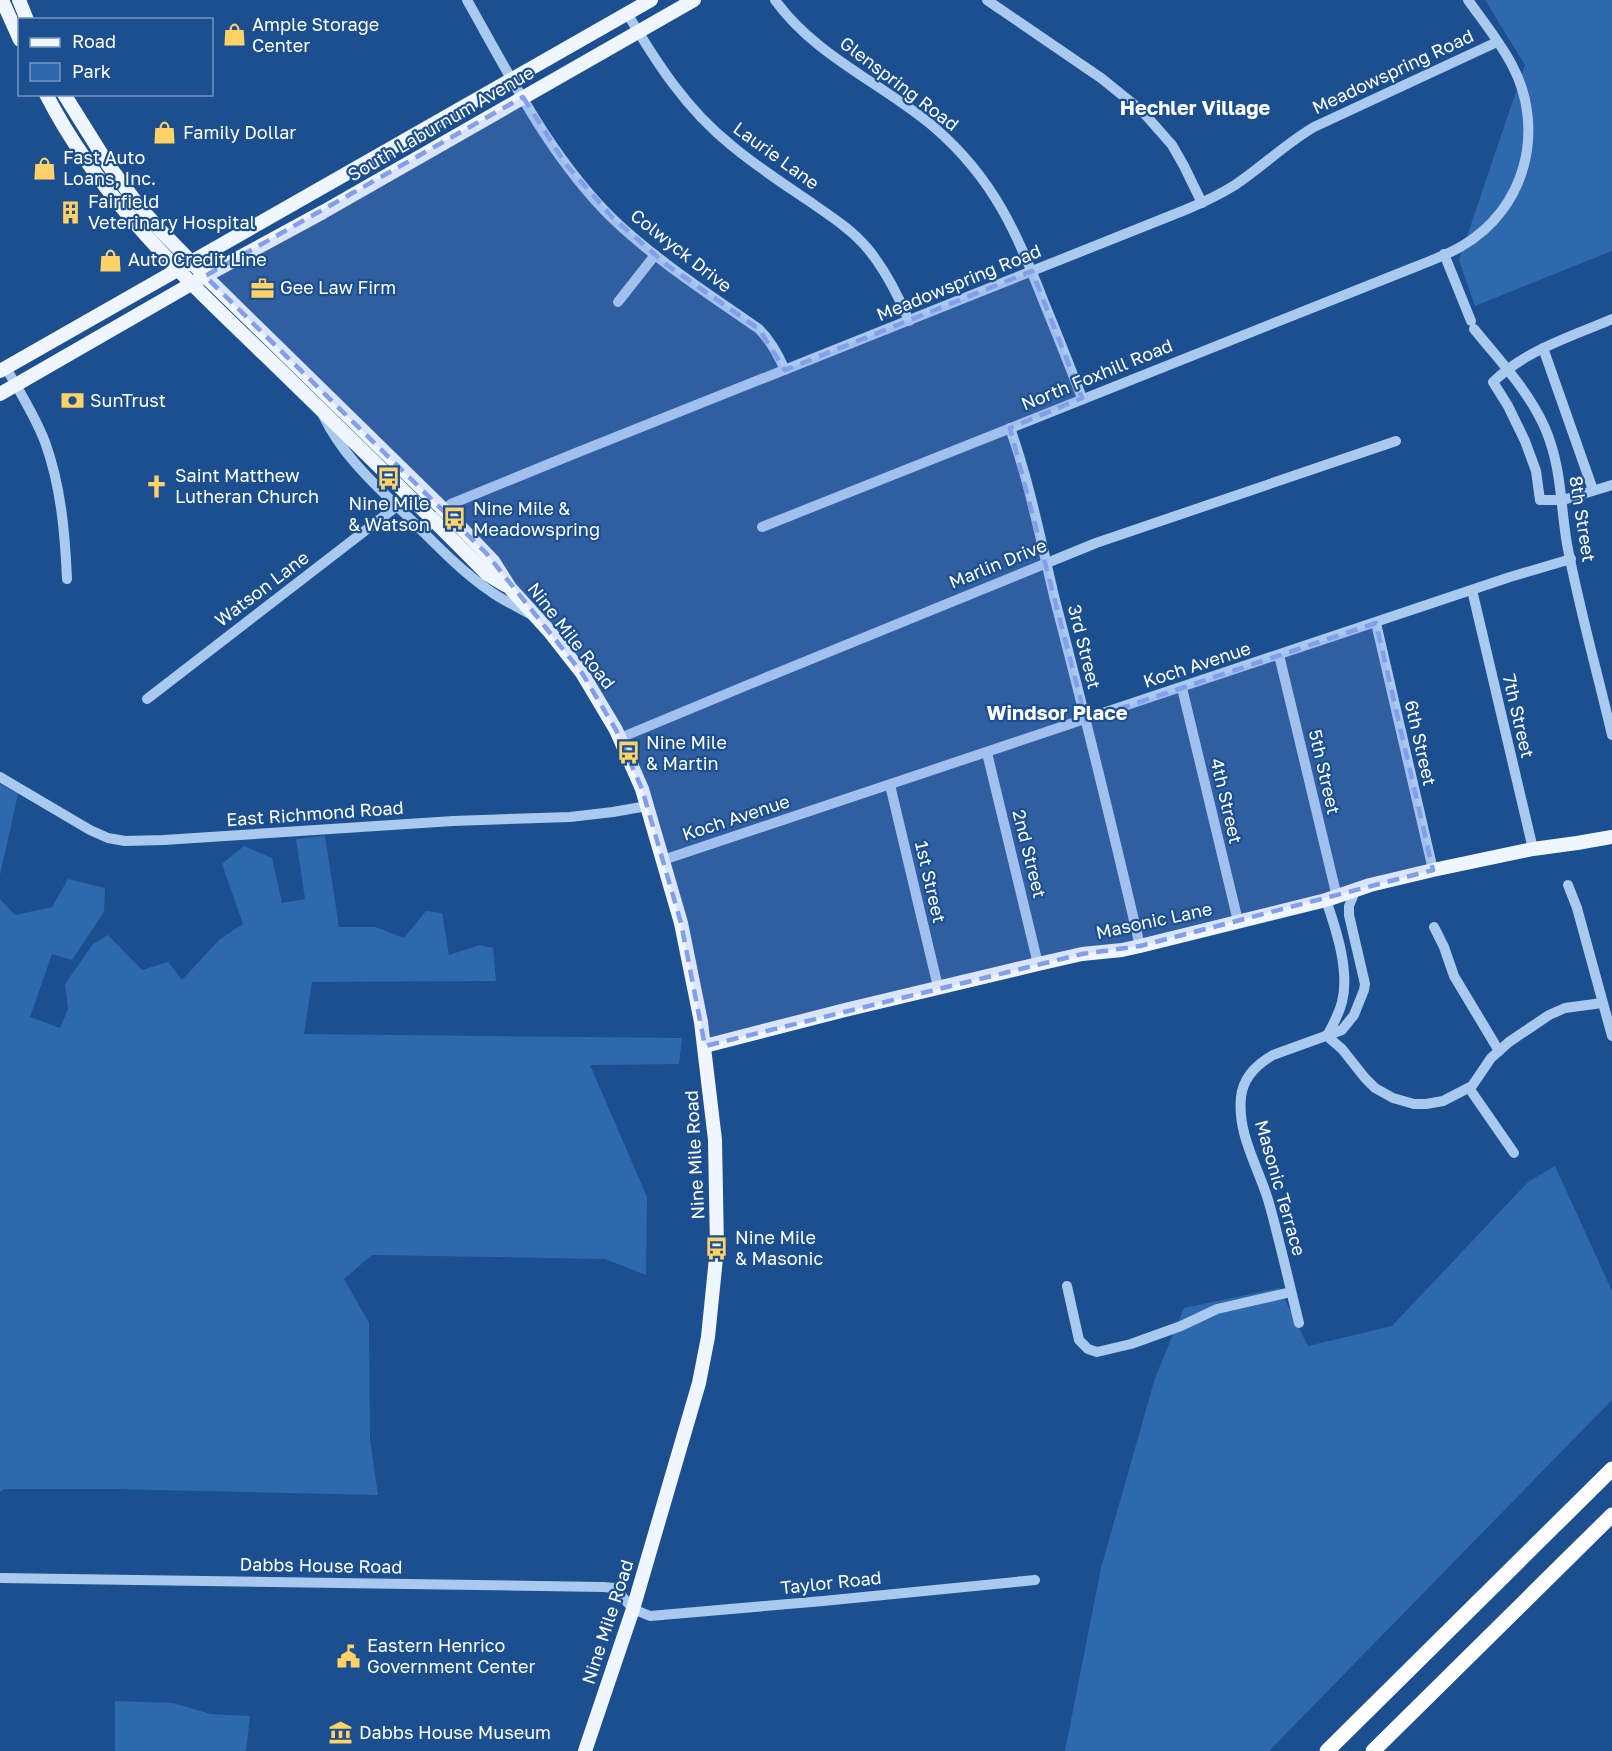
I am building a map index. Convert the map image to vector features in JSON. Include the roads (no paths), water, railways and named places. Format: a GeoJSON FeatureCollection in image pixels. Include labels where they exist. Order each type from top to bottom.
{"type":"FeatureCollection","features":[{"type":"Feature","properties":{"kind":"highway"},"geometry":{"type":"LineString","coordinates":[[1327,1751],[1612,1468]]}},
{"type":"Feature","properties":{"kind":"highway"},"geometry":{"type":"LineString","coordinates":[[1373,1751],[1612,1515]]}},
{"type":"Feature","properties":{"kind":"main road"},"geometry":{"type":"LineString","coordinates":[[2,0],[18,36]]}},
{"type":"Feature","properties":{"kind":"main road"},"geometry":{"type":"LineString","coordinates":[[19,0],[26,18]]}},
{"type":"Feature","properties":{"kind":"main road","name":"South Laburnum Avenue"},"geometry":{"type":"LineString","coordinates":[[3,370],[651,0]]}},
{"type":"Feature","properties":{"kind":"main road","name":"South Laburnum Avenue"},"geometry":{"type":"LineString","coordinates":[[0,394],[694,0]]}},
{"type":"Feature","properties":{"kind":"main road","name":"Nine Mile Road"},"geometry":{"type":"LineString","coordinates":[[47,96],[66,130],[101,181],[139,229],[487,574],[510,588]]}},
{"type":"Feature","properties":{"kind":"main road","name":"Nine Mile Road"},"geometry":{"type":"LineString","coordinates":[[65,96],[100,153],[156,224],[192,263],[493,561],[510,588],[537,617],[582,673],[603,706],[637,775],[647,806],[681,923],[705,1047],[714,1132],[718,1214],[717,1248],[708,1337],[696,1393],[633,1609],[585,1751]]}},
{"type":"Feature","properties":{"kind":"main road"},"geometry":{"type":"LineString","coordinates":[[348,198],[353,185],[369,176],[373,168],[371,159]]}},
{"type":"Feature","properties":{"kind":"main road","name":"Masonic Lane"},"geometry":{"type":"LineString","coordinates":[[705,1047],[748,1034],[938,987],[1082,954],[1140,946],[1331,899],[1370,885],[1433,870],[1533,849],[1612,837]]}},
{"type":"Feature","properties":{"kind":"street","name":"Colwyck Drive"},"geometry":{"type":"LineString","coordinates":[[467,0],[522,98],[547,138],[584,188],[613,218],[655,255],[759,329],[769,339],[785,370]]}},
{"type":"Feature","properties":{"kind":"street","name":"Glenspring Road"},"geometry":{"type":"LineString","coordinates":[[775,0],[808,37],[945,137],[990,189],[1008,218],[1032,271],[1082,398]]}},
{"type":"Feature","properties":{"kind":"street"},"geometry":{"type":"LineString","coordinates":[[987,0],[1101,78],[1142,111],[1172,145],[1202,202]]}},
{"type":"Feature","properties":{"kind":"street","name":"North Foxhill Road"},"geometry":{"type":"LineString","coordinates":[[762,526],[1444,254],[1461,247],[1475,237],[1504,208],[1521,176],[1529,138],[1528,108],[1521,84],[1513,66],[1468,0]]}},
{"type":"Feature","properties":{"kind":"street","name":"Laurie Lane"},"geometry":{"type":"LineString","coordinates":[[627,13],[674,88],[699,116],[749,160],[844,226],[868,249],[891,282],[909,321]]}},
{"type":"Feature","properties":{"kind":"street","name":"Meadowspring Road"},"geometry":{"type":"LineString","coordinates":[[423,531],[451,504],[1202,202],[1235,184],[1314,127],[1497,42]]}},
{"type":"Feature","properties":{"kind":"street","name":"8th Street"},"geometry":{"type":"LineString","coordinates":[[1444,254],[1473,325],[1504,372],[1530,398],[1545,429],[1557,467],[1570,559],[1612,735]]}},
{"type":"Feature","properties":{"kind":"street"},"geometry":{"type":"LineString","coordinates":[[618,302],[655,255]]}},
{"type":"Feature","properties":{"kind":"street"},"geometry":{"type":"LineString","coordinates":[[1612,319],[1531,353],[1493,382],[1526,441],[1536,471],[1540,500],[1563,500],[1612,485]]}},
{"type":"Feature","properties":{"kind":"street"},"geometry":{"type":"LineString","coordinates":[[1543,348],[1593,490]]}},
{"type":"Feature","properties":{"kind":"street"},"geometry":{"type":"LineString","coordinates":[[3,370],[16,385],[45,443],[58,488],[64,524],[67,579]]}},
{"type":"Feature","properties":{"kind":"street"},"geometry":{"type":"LineString","coordinates":[[320,409],[344,451],[364,474],[423,531],[488,590],[537,617]]}},
{"type":"Feature","properties":{"kind":"street","name":"3rd Street"},"geometry":{"type":"LineString","coordinates":[[1010,428],[1029,487],[1140,946]]}},
{"type":"Feature","properties":{"kind":"street","name":"Marlin Drive"},"geometry":{"type":"LineString","coordinates":[[620,738],[1046,563],[1396,441]]}},
{"type":"Feature","properties":{"kind":"street","name":"Watson Lane"},"geometry":{"type":"LineString","coordinates":[[147,699],[397,506]]}},
{"type":"Feature","properties":{"kind":"street","name":"Koch Avenue"},"geometry":{"type":"LineString","coordinates":[[663,860],[1570,559]]}},
{"type":"Feature","properties":{"kind":"street","name":"7th Street"},"geometry":{"type":"LineString","coordinates":[[1472,590],[1533,849]]}},
{"type":"Feature","properties":{"kind":"street","name":"6th Street"},"geometry":{"type":"LineString","coordinates":[[1376,623],[1433,870]]}},
{"type":"Feature","properties":{"kind":"street","name":"5th Street"},"geometry":{"type":"LineString","coordinates":[[1279,655],[1331,899]]}},
{"type":"Feature","properties":{"kind":"street","name":"4th Street"},"geometry":{"type":"LineString","coordinates":[[1182,688],[1238,921]]}},
{"type":"Feature","properties":{"kind":"street","name":"2nd Street"},"geometry":{"type":"LineString","coordinates":[[987,753],[1038,964]]}},
{"type":"Feature","properties":{"kind":"street","name":"East Richmond Road"},"geometry":{"type":"LineString","coordinates":[[0,777],[90,830],[108,838],[125,841],[174,840],[525,817],[554,818],[647,806]]}},
{"type":"Feature","properties":{"kind":"street","name":"1st Street"},"geometry":{"type":"LineString","coordinates":[[890,785],[938,987]]}},
{"type":"Feature","properties":{"kind":"street"},"geometry":{"type":"LineString","coordinates":[[1568,885],[1577,908],[1612,1036]]}},
{"type":"Feature","properties":{"kind":"street","name":"Masonic Terrace"},"geometry":{"type":"LineString","coordinates":[[1299,1323],[1269,1201],[1245,1136],[1241,1116],[1241,1095],[1249,1076],[1266,1059],[1342,1030],[1354,1015],[1364,990],[1364,977],[1349,915],[1349,906],[1355,891]]}},
{"type":"Feature","properties":{"kind":"street"},"geometry":{"type":"LineString","coordinates":[[1331,899],[1342,960],[1344,987],[1342,1004],[1326,1036],[1342,1049],[1365,1078],[1393,1098],[1414,1104],[1436,1103],[1472,1086],[1491,1058],[1509,1042],[1549,1014],[1565,1008],[1602,1003]]}},
{"type":"Feature","properties":{"kind":"street"},"geometry":{"type":"LineString","coordinates":[[1434,927],[1454,975],[1499,1051]]}},
{"type":"Feature","properties":{"kind":"street"},"geometry":{"type":"LineString","coordinates":[[1469,1088],[1514,1153]]}},
{"type":"Feature","properties":{"kind":"street"},"geometry":{"type":"LineString","coordinates":[[1067,1286],[1079,1340],[1088,1349],[1097,1352],[1131,1344],[1181,1326],[1217,1309],[1291,1293]]}},
{"type":"Feature","properties":{"kind":"street","name":"Dabbs House Road"},"geometry":{"type":"LineString","coordinates":[[0,1578],[603,1587],[615,1588],[633,1609]]}},
{"type":"Feature","properties":{"kind":"street","name":"Taylor Road"},"geometry":{"type":"LineString","coordinates":[[633,1609],[650,1616],[1035,1580]]}},
{"type":"Feature","properties":{"kind":"place","name":"Ample Storage Center"},"geometry":{"type":"Point","coordinates":[234,35]}},
{"type":"Feature","properties":{"kind":"place","name":"Family Dollar"},"geometry":{"type":"Point","coordinates":[165,133]}},
{"type":"Feature","properties":{"kind":"place","name":"Fast Auto Loans, Inc."},"geometry":{"type":"Point","coordinates":[45,168]}},
{"type":"Feature","properties":{"kind":"place","name":"Fairfield Veterinary Hospital"},"geometry":{"type":"Point","coordinates":[70,212]}},
{"type":"Feature","properties":{"kind":"place","name":"Auto Credit Line"},"geometry":{"type":"Point","coordinates":[110,260]}},
{"type":"Feature","properties":{"kind":"place","name":"Gee Law Firm"},"geometry":{"type":"Point","coordinates":[262,288]}},
{"type":"Feature","properties":{"kind":"place","name":"SunTrust"},"geometry":{"type":"Point","coordinates":[72,401]}},
{"type":"Feature","properties":{"kind":"place","name":"Nine Mile & Watson"},"geometry":{"type":"Point","coordinates":[389,478]}},
{"type":"Feature","properties":{"kind":"place","name":"Saint Matthew Lutheran Church"},"geometry":{"type":"Point","coordinates":[157,486]}},
{"type":"Feature","properties":{"kind":"place","name":"Nine Mile & Meadowspring"},"geometry":{"type":"Point","coordinates":[455,519]}},
{"type":"Feature","properties":{"kind":"place","name":"Nine Mile & Martin"},"geometry":{"type":"Point","coordinates":[628,753]}},
{"type":"Feature","properties":{"kind":"place","name":"Nine Mile & Masonic"},"geometry":{"type":"Point","coordinates":[717,1248]}},
{"type":"Feature","properties":{"kind":"place","name":"Eastern Henrico Government Center"},"geometry":{"type":"Point","coordinates":[349,1656]}},
{"type":"Feature","properties":{"kind":"place","name":"Dabbs House Museum"},"geometry":{"type":"Point","coordinates":[341,1733]}},
{"type":"Feature","properties":{"kind":"district","name":"Hechler Village"},"geometry":{"type":"Point","coordinates":[1195,108]}},
{"type":"Feature","properties":{"kind":"district","name":"Windsor Place"},"geometry":{"type":"Point","coordinates":[1057,713]}}]}
